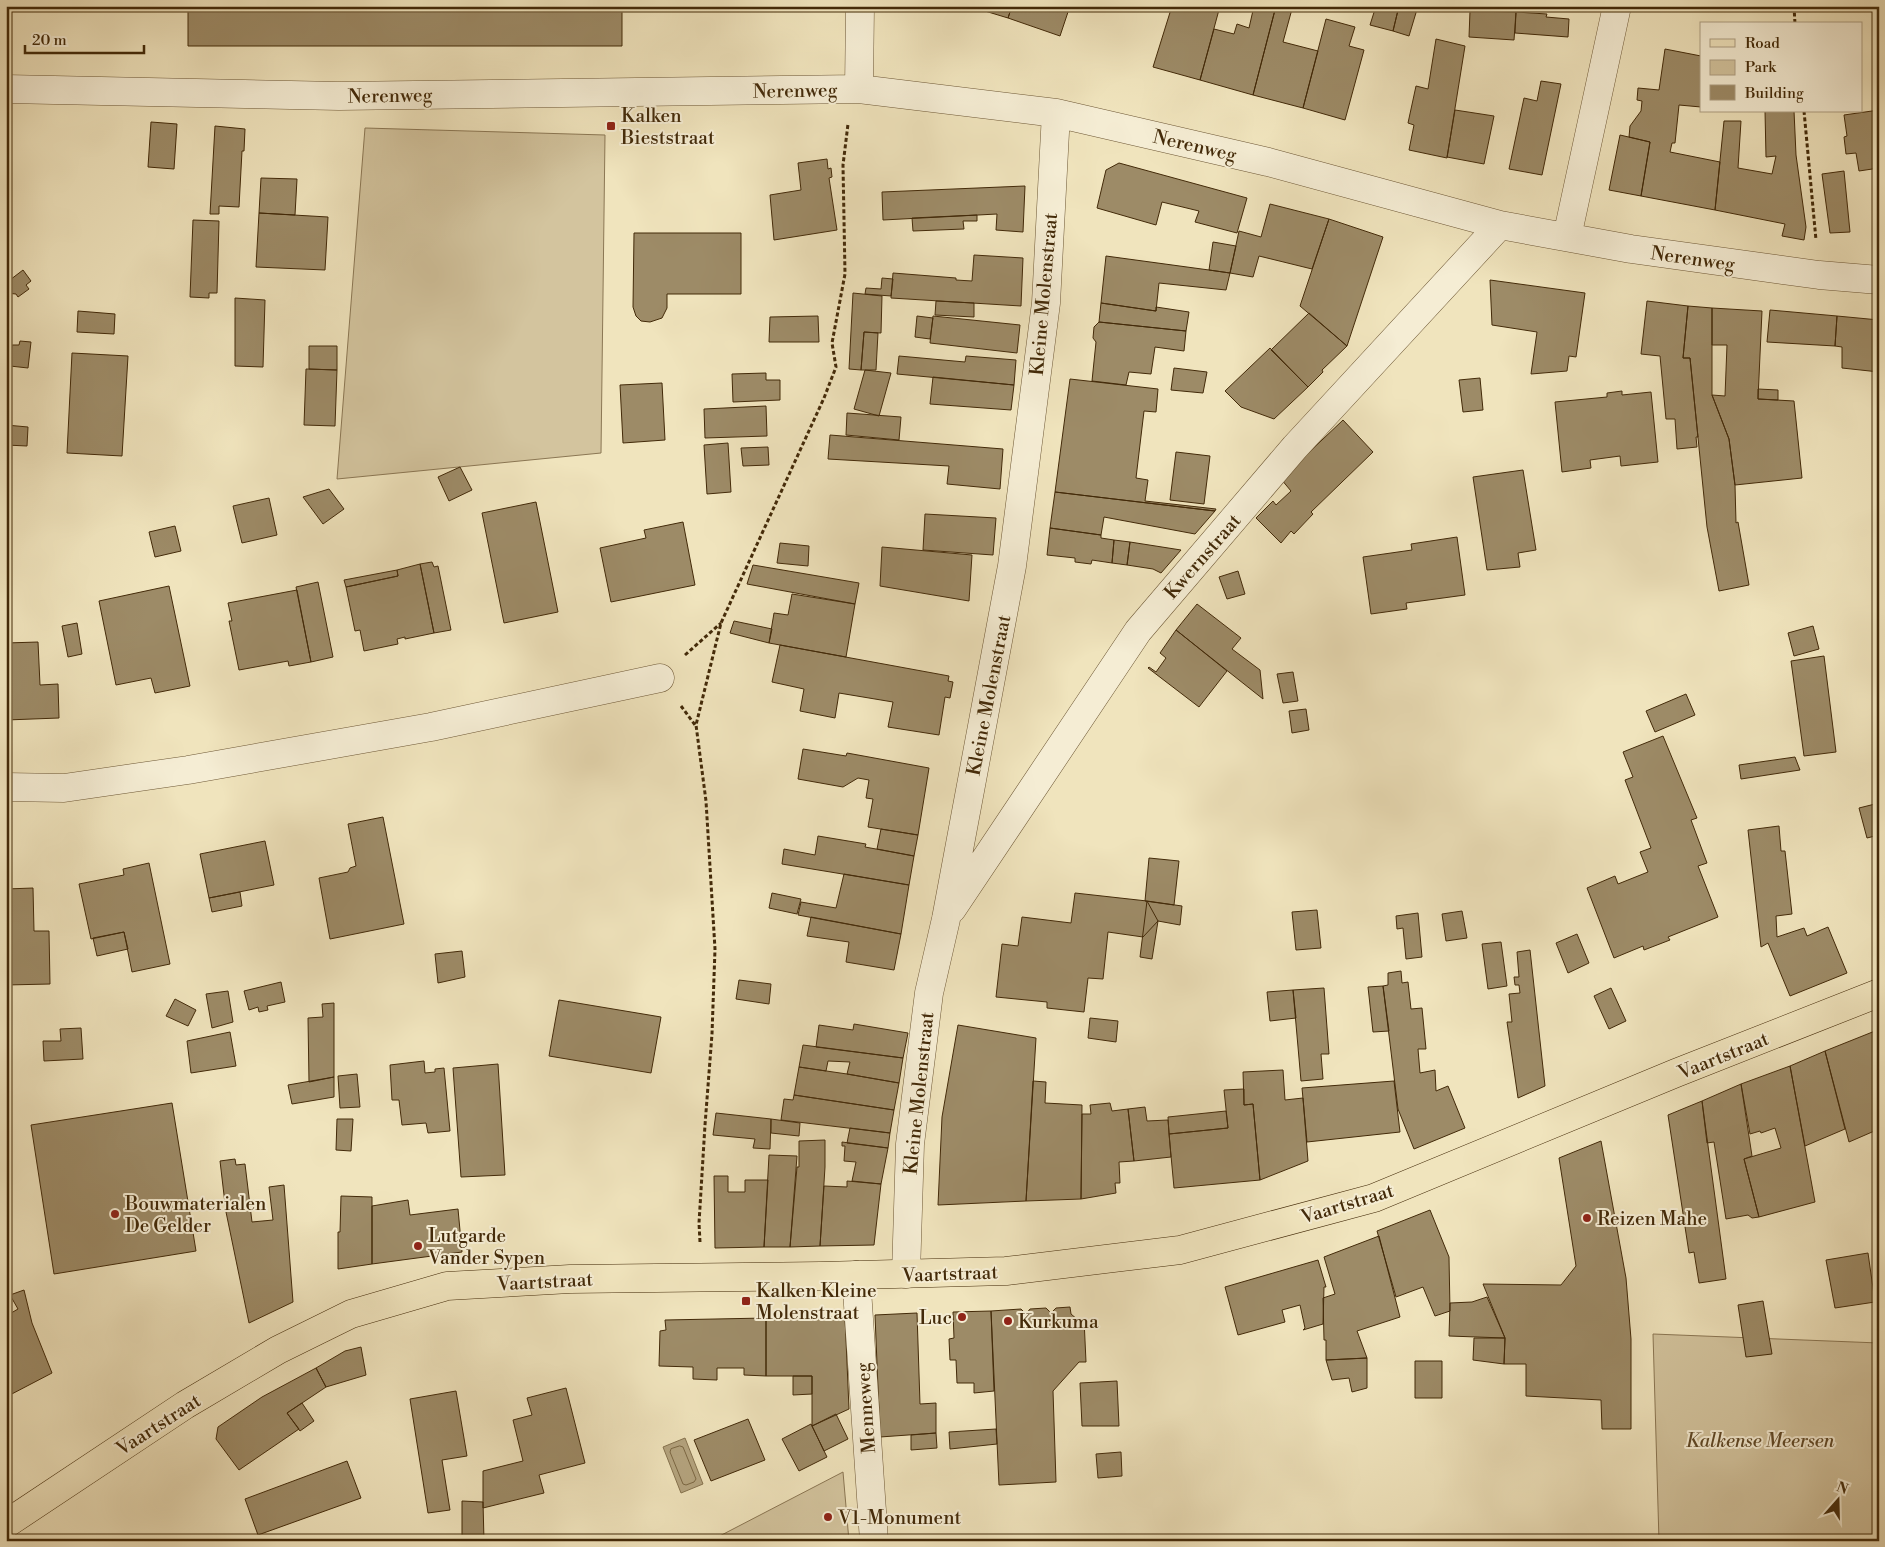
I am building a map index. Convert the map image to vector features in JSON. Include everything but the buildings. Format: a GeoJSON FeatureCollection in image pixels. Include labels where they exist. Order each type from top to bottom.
{"type":"FeatureCollection","features":[{"type":"Feature","properties":{"kind":"main road","name":"Vaartstraat"},"geometry":{"type":"LineString","coordinates":[[6,1524],[209,1391],[278,1350],[351,1314],[447,1286],[570,1279],[1006,1271],[1180,1250],[1374,1198],[1676,1073],[1879,993]]}},
{"type":"Feature","properties":{"kind":"street"},"geometry":{"type":"LineString","coordinates":[[859,89],[860,6]]}},
{"type":"Feature","properties":{"kind":"street"},"geometry":{"type":"LineString","coordinates":[[1568,238],[1617,6]]}},
{"type":"Feature","properties":{"kind":"street","name":"Nerenweg"},"geometry":{"type":"LineString","coordinates":[[6,89],[339,96],[859,89],[1056,113],[1268,162],[1500,225],[1568,238],[1631,249],[1819,275],[1879,280]]}},
{"type":"Feature","properties":{"kind":"street","name":"Kleine Molenstraat"},"geometry":{"type":"LineString","coordinates":[[906,1274],[910,1144],[929,993],[946,919],[1012,566],[1046,303],[1056,113]]}},
{"type":"Feature","properties":{"kind":"street","name":"Kwernstraat"},"geometry":{"type":"LineString","coordinates":[[946,919],[1138,630],[1295,447],[1500,225]]}},
{"type":"Feature","properties":{"kind":"street"},"geometry":{"type":"LineString","coordinates":[[6,787],[64,788],[188,770],[430,727],[660,678]]}},
{"type":"Feature","properties":{"kind":"street","name":"Menneweg"},"geometry":{"type":"LineString","coordinates":[[856,1275],[874,1541]]}},
{"type":"Feature","properties":{"kind":"path"},"geometry":{"type":"LineString","coordinates":[[1794,6],[1796,22]]}},
{"type":"Feature","properties":{"kind":"path"},"geometry":{"type":"LineString","coordinates":[[702,1277],[699,1223],[712,1034],[715,949],[706,801],[696,725],[721,623],[824,398],[836,367],[832,343],[845,274],[844,156],[847,128],[859,89]]}},
{"type":"Feature","properties":{"kind":"path"},"geometry":{"type":"LineString","coordinates":[[1804,112],[1819,275]]}},
{"type":"Feature","properties":{"kind":"path"},"geometry":{"type":"LineString","coordinates":[[660,678],[721,623]]}},
{"type":"Feature","properties":{"kind":"green space"},"geometry":{"type":"Polygon","coordinates":[[[365,128],[605,135],[601,453],[337,479],[365,128]]]}},
{"type":"Feature","properties":{"kind":"green space","name":"Kalkense Meersen"},"geometry":{"type":"Polygon","coordinates":[[[1653,1334],[1879,1343],[1879,1541],[1659,1541],[1653,1334]]]}},
{"type":"Feature","properties":{"kind":"green space"},"geometry":{"type":"Polygon","coordinates":[[[843,1472],[849,1541],[710,1541],[843,1472]]]}},
{"type":"Feature","properties":{"kind":"water"},"geometry":{"type":"Polygon","coordinates":[[[685,1438],[703,1484],[681,1493],[663,1447],[685,1438]]]}},
{"type":"Feature","properties":{"kind":"place","name":"Kalken Bieststraat"},"geometry":{"type":"Point","coordinates":[611,126]}},
{"type":"Feature","properties":{"kind":"place","name":"Bouwmaterialen De Gelder"},"geometry":{"type":"Point","coordinates":[115,1214]}},
{"type":"Feature","properties":{"kind":"place","name":"Reizen Mahe"},"geometry":{"type":"Point","coordinates":[1587,1218]}},
{"type":"Feature","properties":{"kind":"place","name":"Lutgarde Vander Sypen"},"geometry":{"type":"Point","coordinates":[418,1246]}},
{"type":"Feature","properties":{"kind":"place","name":"Kalken Kleine Molenstraat"},"geometry":{"type":"Point","coordinates":[746,1301]}},
{"type":"Feature","properties":{"kind":"place","name":"Luc"},"geometry":{"type":"Point","coordinates":[962,1317]}},
{"type":"Feature","properties":{"kind":"place","name":"Kurkuma"},"geometry":{"type":"Point","coordinates":[1008,1321]}},
{"type":"Feature","properties":{"kind":"place","name":"V1-Monument"},"geometry":{"type":"Point","coordinates":[828,1517]}}]}
